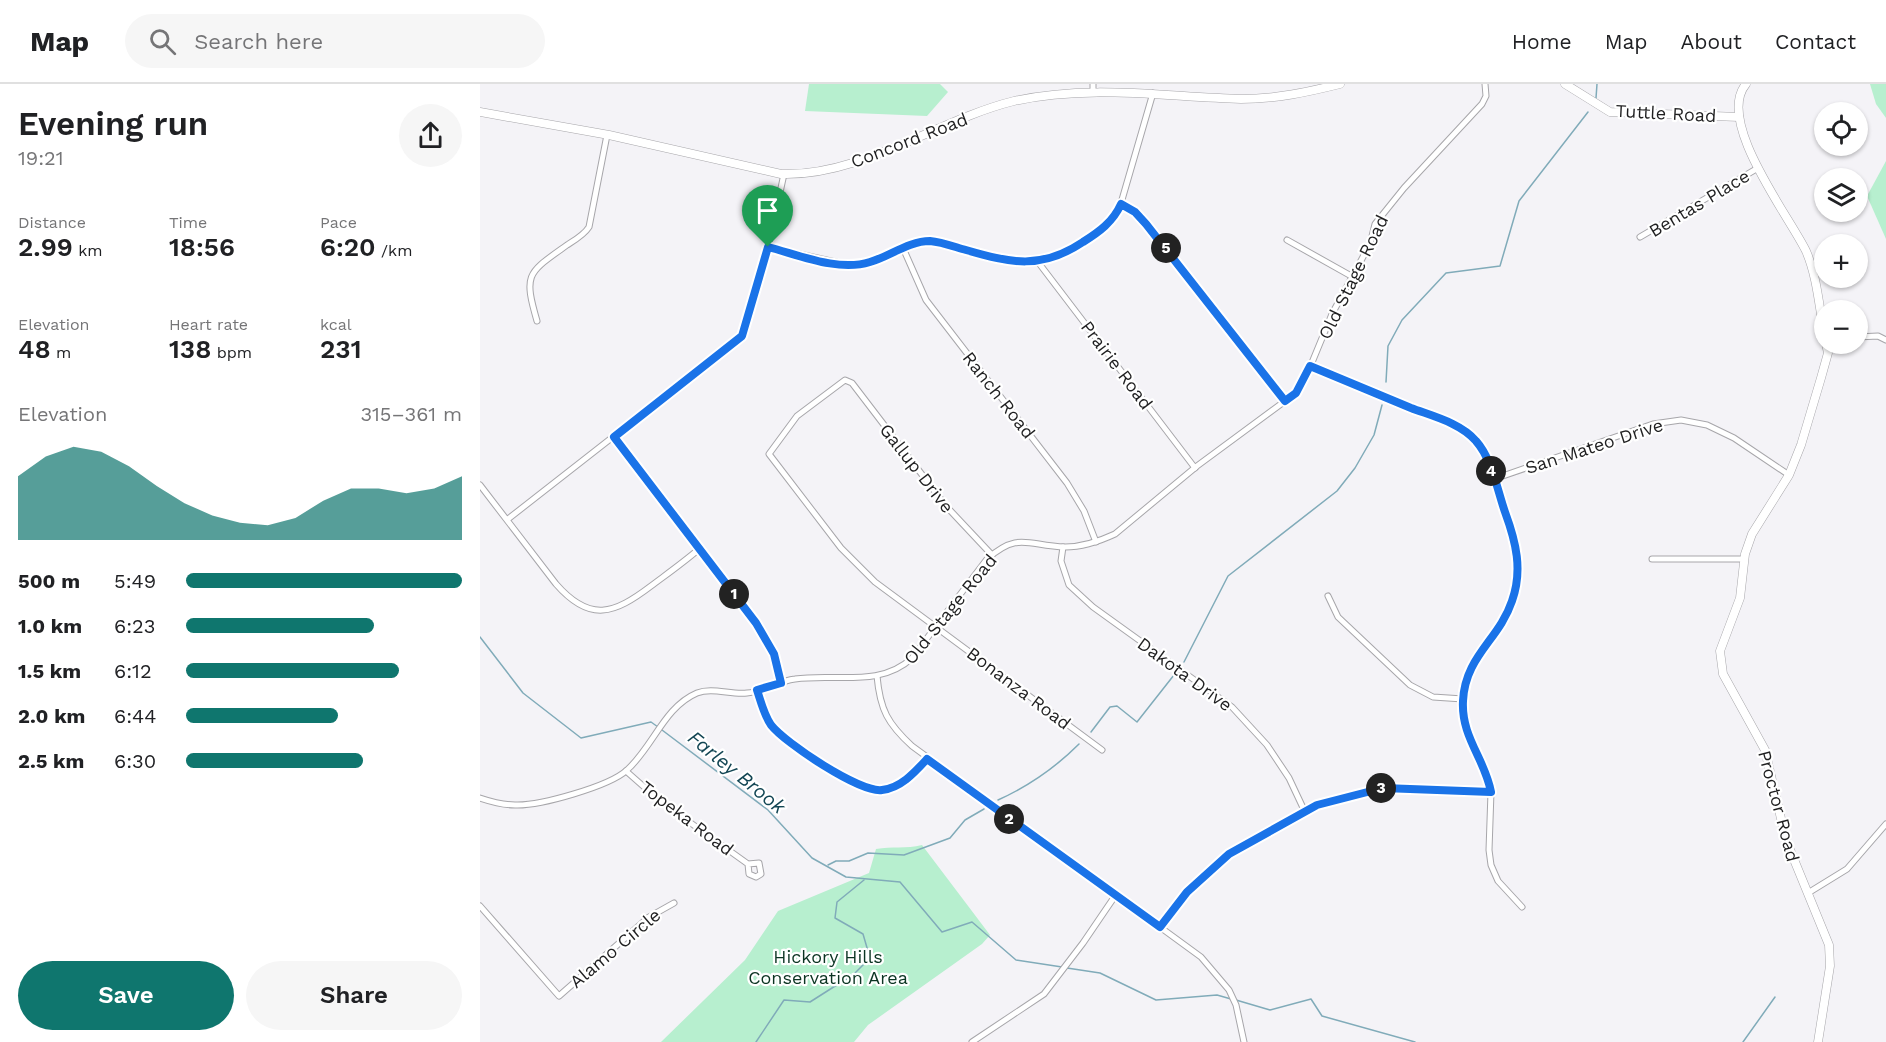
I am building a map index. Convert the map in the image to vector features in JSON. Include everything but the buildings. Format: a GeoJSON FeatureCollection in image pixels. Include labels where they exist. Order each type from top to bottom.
{"type":"FeatureCollection","features":[{"type":"Feature","properties":{"kind":"main road","name":"Tuttle Road"},"geometry":{"type":"LineString","coordinates":[[1565,84],[1610,112],[1739,117]]}},
{"type":"Feature","properties":{"kind":"main road"},"geometry":{"type":"LineString","coordinates":[[1746,84],[1738,102],[1739,117],[1769,192],[1805,250],[1812,267],[1818,300]]}},
{"type":"Feature","properties":{"kind":"main road","name":"Concord Road"},"geometry":{"type":"LineString","coordinates":[[480,112],[607,135],[784,174],[814,173],[835,168],[1015,100],[1093,87],[1242,99],[1294,95],[1336,85]]}},
{"type":"Feature","properties":{"kind":"main road","name":"Proctor Road"},"geometry":{"type":"LineString","coordinates":[[1818,1042],[1831,955],[1824,927],[1785,840],[1765,750],[1728,685],[1720,663],[1722,641],[1740,598],[1744,559],[1752,534],[1789,475],[1827,354]]}},
{"type":"Feature","properties":{"kind":"street","name":"Old Stage Road"},"geometry":{"type":"LineString","coordinates":[[480,798],[498,804],[518,805],[550,800],[584,790],[627,771],[672,712],[687,699],[700,692],[747,693],[793,679],[877,676],[900,669],[912,658],[992,555],[1002,546],[1015,542],[1063,547],[1096,542],[1115,534],[1195,468],[1296,393],[1332,314],[1370,244],[1375,224],[1404,188],[1482,104],[1486,96],[1485,84]]}},
{"type":"Feature","properties":{"kind":"street"},"geometry":{"type":"LineString","coordinates":[[768,247],[849,264],[870,262],[922,242],[936,242],[1007,261],[1038,262],[1064,253],[1098,232],[1112,220],[1121,204],[1154,93]]}},
{"type":"Feature","properties":{"kind":"street"},"geometry":{"type":"LineString","coordinates":[[537,321],[529,289],[531,275],[544,261],[583,235],[589,227],[607,135]]}},
{"type":"Feature","properties":{"kind":"street","name":"Bentas Place"},"geometry":{"type":"LineString","coordinates":[[1640,237],[1758,168]]}},
{"type":"Feature","properties":{"kind":"street"},"geometry":{"type":"LineString","coordinates":[[508,519],[742,336],[768,247],[784,174]]}},
{"type":"Feature","properties":{"kind":"street"},"geometry":{"type":"LineString","coordinates":[[1121,204],[1135,212],[1146,224],[1285,401]]}},
{"type":"Feature","properties":{"kind":"street"},"geometry":{"type":"LineString","coordinates":[[1287,240],[1353,277]]}},
{"type":"Feature","properties":{"kind":"street","name":"Ranch Road"},"geometry":{"type":"LineString","coordinates":[[903,248],[926,300],[1067,483],[1084,512],[1096,542]]}},
{"type":"Feature","properties":{"kind":"street","name":"Prairie Road"},"geometry":{"type":"LineString","coordinates":[[1038,262],[1195,468]]}},
{"type":"Feature","properties":{"kind":"street"},"geometry":{"type":"LineString","coordinates":[[1868,336],[1878,336],[1886,340]]}},
{"type":"Feature","properties":{"kind":"street"},"geometry":{"type":"LineString","coordinates":[[1310,366],[1467,433],[1483,450],[1516,548],[1517,580],[1505,618],[1471,666],[1463,699],[1468,738],[1487,777],[1491,792],[1488,850],[1491,865],[1498,881],[1521,907]]}},
{"type":"Feature","properties":{"kind":"street","name":"Gallup Drive"},"geometry":{"type":"LineString","coordinates":[[845,380],[852,383],[946,506],[992,555]]}},
{"type":"Feature","properties":{"kind":"street","name":"Bonanza Road"},"geometry":{"type":"LineString","coordinates":[[845,380],[797,416],[769,454],[841,548],[876,582],[1102,750]]}},
{"type":"Feature","properties":{"kind":"street","name":"San Mateo Drive"},"geometry":{"type":"LineString","coordinates":[[1494,479],[1653,424],[1681,420],[1707,425],[1734,438],[1789,475]]}},
{"type":"Feature","properties":{"kind":"street"},"geometry":{"type":"LineString","coordinates":[[614,437],[765,637],[781,683]]}},
{"type":"Feature","properties":{"kind":"street"},"geometry":{"type":"LineString","coordinates":[[480,485],[568,598],[585,608],[604,612],[630,602],[699,549]]}},
{"type":"Feature","properties":{"kind":"street","name":"Dakota Drive"},"geometry":{"type":"LineString","coordinates":[[1063,547],[1061,561],[1070,585],[1093,608],[1232,707],[1264,741],[1278,761],[1305,812]]}},
{"type":"Feature","properties":{"kind":"street"},"geometry":{"type":"LineString","coordinates":[[1652,559],[1744,559]]}},
{"type":"Feature","properties":{"kind":"street"},"geometry":{"type":"LineString","coordinates":[[1328,596],[1338,617],[1410,685],[1433,697],[1463,699]]}},
{"type":"Feature","properties":{"kind":"street"},"geometry":{"type":"LineString","coordinates":[[877,676],[887,718],[893,729],[927,759],[1201,957],[1223,981],[1236,1005],[1244,1042]]}},
{"type":"Feature","properties":{"kind":"street"},"geometry":{"type":"LineString","coordinates":[[757,690],[765,716],[773,728],[824,765],[869,790],[884,790],[899,784],[927,759]]}},
{"type":"Feature","properties":{"kind":"street","name":"Topeka Road"},"geometry":{"type":"LineString","coordinates":[[627,771],[660,801],[748,864]]}},
{"type":"Feature","properties":{"kind":"street"},"geometry":{"type":"LineString","coordinates":[[1160,927],[1187,892],[1209,870],[1249,842],[1305,812],[1355,793],[1383,788],[1491,792]]}},
{"type":"Feature","properties":{"kind":"street"},"geometry":{"type":"LineString","coordinates":[[1808,892],[1847,869],[1886,824]]}},
{"type":"Feature","properties":{"kind":"street"},"geometry":{"type":"LineString","coordinates":[[972,1042],[1044,994],[1115,896]]}},
{"type":"Feature","properties":{"kind":"street","name":"Alamo Circle"},"geometry":{"type":"LineString","coordinates":[[480,906],[559,996],[649,917],[674,903]]}},
{"type":"Feature","properties":{"kind":"green space"},"geometry":{"type":"Polygon","coordinates":[[[809,84],[940,84],[948,92],[927,116],[805,111],[809,84]]]}},
{"type":"Feature","properties":{"kind":"green space"},"geometry":{"type":"Polygon","coordinates":[[[1870,84],[1886,84],[1886,118],[1876,104],[1870,84]]]}},
{"type":"Feature","properties":{"kind":"green space"},"geometry":{"type":"Polygon","coordinates":[[[1886,161],[1886,239],[1868,198],[1886,161]]]}},
{"type":"Feature","properties":{"kind":"green space","name":"Hickory Hills Conservation Area"},"geometry":{"type":"Polygon","coordinates":[[[922,845],[990,935],[982,944],[868,1025],[854,1042],[661,1042],[745,960],[778,911],[869,873],[876,849],[922,845]]]}},
{"type":"Feature","properties":{"kind":"waterway"},"geometry":{"type":"LineString","coordinates":[[1596,98],[1597,84]]}},
{"type":"Feature","properties":{"kind":"waterway"},"geometry":{"type":"LineString","coordinates":[[1386,382],[1388,346],[1402,320],[1446,273],[1500,266],[1519,201],[1588,112]]}},
{"type":"Feature","properties":{"kind":"waterway"},"geometry":{"type":"LineString","coordinates":[[1184,662],[1228,576],[1337,491],[1355,468],[1374,435],[1382,405]]}},
{"type":"Feature","properties":{"kind":"waterway","name":"Farley Brook"},"geometry":{"type":"LineString","coordinates":[[480,637],[523,693],[581,738],[651,722],[658,727]]}},
{"type":"Feature","properties":{"kind":"waterway"},"geometry":{"type":"LineString","coordinates":[[1091,732],[1110,707],[1117,706],[1137,722],[1174,675]]}},
{"type":"Feature","properties":{"kind":"waterway","name":"Farley Brook"},"geometry":{"type":"LineString","coordinates":[[662,730],[768,810],[812,858],[846,877],[900,882],[942,932],[972,922],[1016,960],[1062,967]]}},
{"type":"Feature","properties":{"kind":"waterway"},"geometry":{"type":"LineString","coordinates":[[998,800],[1041,776],[1079,744]]}},
{"type":"Feature","properties":{"kind":"waterway"},"geometry":{"type":"LineString","coordinates":[[828,865],[836,861],[849,861],[868,853],[904,855],[950,838],[965,820],[984,809]]}},
{"type":"Feature","properties":{"kind":"waterway"},"geometry":{"type":"LineString","coordinates":[[756,1042],[784,1000],[810,1002],[854,974],[870,958],[863,934],[835,918],[837,902],[864,880]]}},
{"type":"Feature","properties":{"kind":"waterway","name":"Farley Brook"},"geometry":{"type":"LineString","coordinates":[[1067,968],[1100,973],[1156,1000],[1217,995],[1231,999]]}},
{"type":"Feature","properties":{"kind":"waterway","name":"Farley Brook"},"geometry":{"type":"LineString","coordinates":[[1743,1042],[1775,997]]}},
{"type":"Feature","properties":{"kind":"waterway","name":"Farley Brook"},"geometry":{"type":"LineString","coordinates":[[1236,1000],[1270,1010],[1311,999],[1322,1016],[1415,1042]]}},
{"type":"Feature","properties":{"kind":"route"},"geometry":{"type":"LineString","coordinates":[[1121,204],[1141,217],[1285,401],[1296,393],[1310,366],[1449,423],[1472,436],[1485,455],[1512,531],[1518,556],[1516,587],[1510,607],[1502,622],[1473,661],[1464,687],[1462,706],[1468,738],[1487,777],[1491,792],[1383,788],[1355,793],[1317,805],[1229,854],[1187,892],[1160,927],[927,759],[909,778],[899,784],[884,790],[869,790],[856,785],[824,765],[773,728],[765,716],[757,690],[781,683],[774,654],[765,637],[614,437],[742,336],[748,323],[768,247],[849,264],[870,262],[908,246],[929,241],[1007,261],[1038,262],[1064,253],[1098,232],[1112,220],[1121,204]]}}]}
